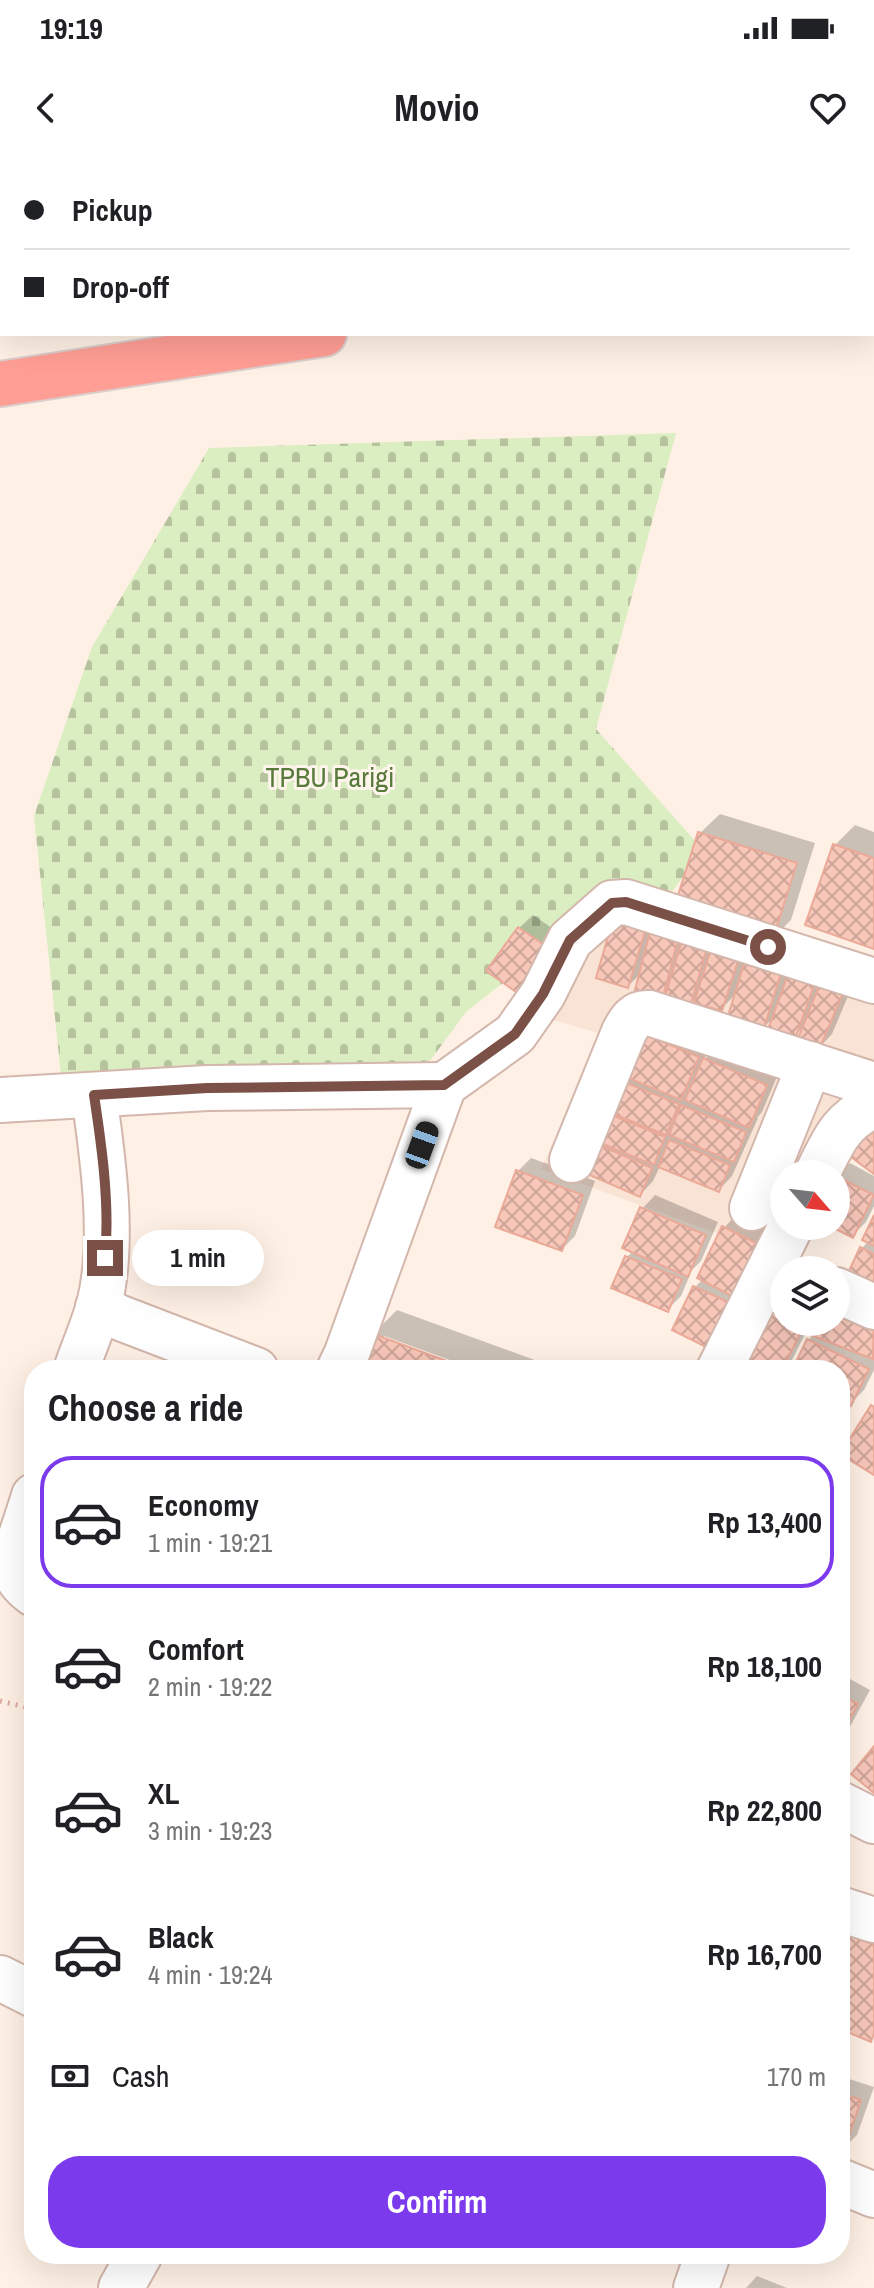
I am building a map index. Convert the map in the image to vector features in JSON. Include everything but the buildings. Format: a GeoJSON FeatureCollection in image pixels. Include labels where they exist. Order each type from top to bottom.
{"type":"FeatureCollection","features":[{"type":"Feature","properties":{"kind":"highway"},"geometry":{"type":"LineString","coordinates":[[0,384],[311,336]]}},
{"type":"Feature","properties":{"kind":"street"},"geometry":{"type":"LineString","coordinates":[[344,1360],[444,1085],[515,1034],[543,994],[570,940],[612,903],[626,902],[874,981]]}},
{"type":"Feature","properties":{"kind":"street"},"geometry":{"type":"LineString","coordinates":[[572,1160],[624,1032],[631,1019],[641,1012],[874,1085]]}},
{"type":"Feature","properties":{"kind":"street"},"geometry":{"type":"LineString","coordinates":[[752,1208],[810,1064]]}},
{"type":"Feature","properties":{"kind":"street"},"geometry":{"type":"LineString","coordinates":[[0,1100],[207,1088],[444,1085]]}},
{"type":"Feature","properties":{"kind":"street"},"geometry":{"type":"LineString","coordinates":[[79,1360],[98,1307],[107,1237],[101,1142],[94,1095]]}},
{"type":"Feature","properties":{"kind":"street"},"geometry":{"type":"LineString","coordinates":[[824,1160],[839,1131],[850,1119],[874,1105]]}},
{"type":"Feature","properties":{"kind":"street"},"geometry":{"type":"LineString","coordinates":[[725,1360],[785,1252]]}},
{"type":"Feature","properties":{"kind":"street"},"geometry":{"type":"LineString","coordinates":[[850,1296],[874,1307]]}},
{"type":"Feature","properties":{"kind":"street"},"geometry":{"type":"LineString","coordinates":[[98,1307],[230,1360]]}},
{"type":"Feature","properties":{"kind":"street"},"geometry":{"type":"LineString","coordinates":[[24,1526],[13,1558],[16,1575],[24,1586]]}},
{"type":"Feature","properties":{"kind":"street"},"geometry":{"type":"LineString","coordinates":[[850,1809],[874,1821]]}},
{"type":"Feature","properties":{"kind":"street"},"geometry":{"type":"LineString","coordinates":[[850,1912],[874,1920]]}},
{"type":"Feature","properties":{"kind":"street"},"geometry":{"type":"LineString","coordinates":[[0,1978],[24,1990]]}},
{"type":"Feature","properties":{"kind":"street"},"geometry":{"type":"LineString","coordinates":[[850,2185],[874,2195]]}},
{"type":"Feature","properties":{"kind":"street"},"geometry":{"type":"LineString","coordinates":[[121,2288],[134,2264]]}},
{"type":"Feature","properties":{"kind":"street"},"geometry":{"type":"LineString","coordinates":[[696,2288],[704,2264]]}},
{"type":"Feature","properties":{"kind":"path"},"geometry":{"type":"LineString","coordinates":[[0,1701],[24,1707]]}},
{"type":"Feature","properties":{"kind":"shaded area"},"geometry":{"type":"Polygon","coordinates":[[[624,913],[874,997],[874,1084],[809,1160],[770,1160],[770,1224],[757,1248],[541,1169],[602,1034],[543,1017],[574,959],[624,913]]]}},
{"type":"Feature","properties":{"kind":"green space","name":"TPBU Parigi"},"geometry":{"type":"Polygon","coordinates":[[[676,433],[596,729],[703,850],[656,913],[602,904],[466,1012],[421,1073],[61,1075],[34,816],[92,647],[209,448],[676,433]]]}},
{"type":"Feature","properties":{"kind":"route"},"geometry":{"type":"LineString","coordinates":[[105,1258],[107,1237],[101,1142],[94,1095],[207,1088],[444,1085],[515,1034],[543,994],[570,940],[612,903],[626,902],[768,947]]}}]}
